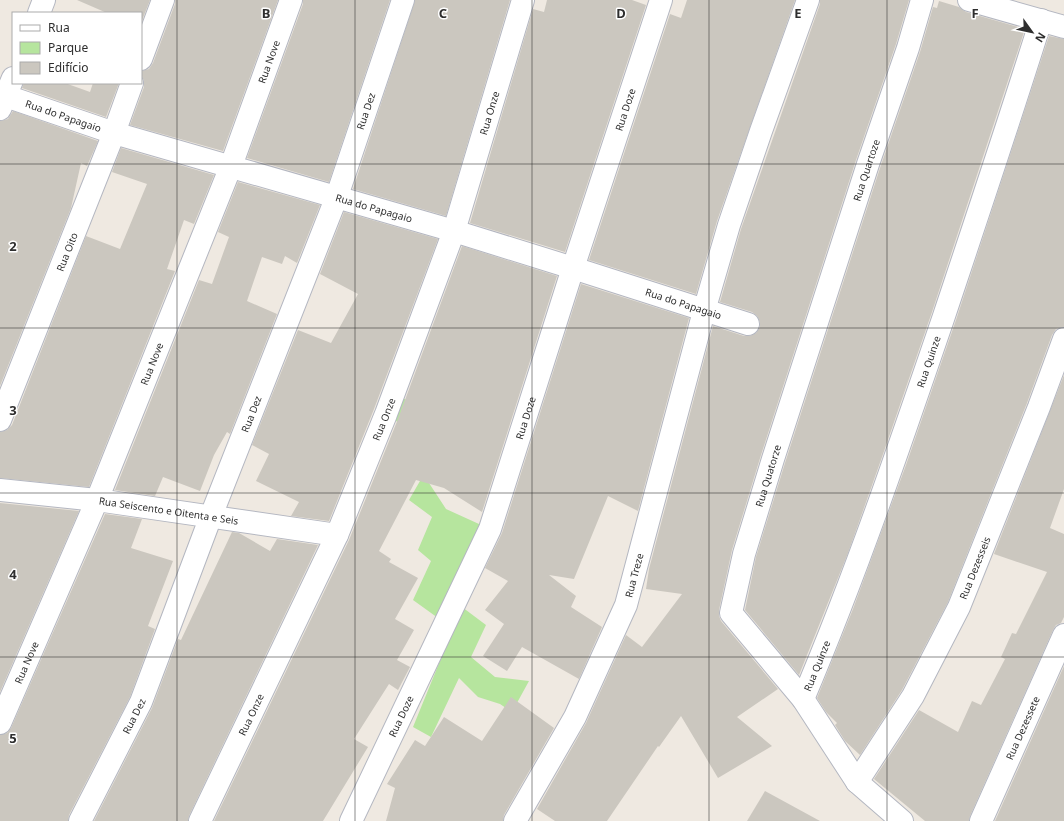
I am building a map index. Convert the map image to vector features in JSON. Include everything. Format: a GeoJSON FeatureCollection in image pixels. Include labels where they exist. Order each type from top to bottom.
{"type":"FeatureCollection","features":[{"type":"Feature","properties":{"kind":"street"},"geometry":{"type":"LineString","coordinates":[[39,12],[44,0]]}},
{"type":"Feature","properties":{"kind":"street"},"geometry":{"type":"LineString","coordinates":[[142,56],[163,0]]}},
{"type":"Feature","properties":{"kind":"street","name":"Rua Nove"},"geometry":{"type":"LineString","coordinates":[[0,723],[97,500],[231,166],[291,0]]}},
{"type":"Feature","properties":{"kind":"street","name":"Rua Dez"},"geometry":{"type":"LineString","coordinates":[[80,821],[141,702],[337,196],[403,0]]}},
{"type":"Feature","properties":{"kind":"street","name":"Rua Onze"},"geometry":{"type":"LineString","coordinates":[[200,821],[337,535],[386,414],[454,231],[523,0]]}},
{"type":"Feature","properties":{"kind":"street","name":"Rua Doze"},"geometry":{"type":"LineString","coordinates":[[351,821],[490,529],[573,268],[661,0]]}},
{"type":"Feature","properties":{"kind":"street"},"geometry":{"type":"LineString","coordinates":[[704,311],[731,218],[808,0]]}},
{"type":"Feature","properties":{"kind":"street","name":"Rua Quartoze"},"geometry":{"type":"LineString","coordinates":[[811,341],[868,164],[908,48],[922,0]]}},
{"type":"Feature","properties":{"kind":"street"},"geometry":{"type":"LineString","coordinates":[[969,0],[1064,27]]}},
{"type":"Feature","properties":{"kind":"street","name":"Rua Quinze"},"geometry":{"type":"LineString","coordinates":[[803,699],[854,574],[921,383],[1017,98],[1040,20]]}},
{"type":"Feature","properties":{"kind":"street","name":"Rua Oito"},"geometry":{"type":"LineString","coordinates":[[0,420],[114,133],[132,84]]}},
{"type":"Feature","properties":{"kind":"street","name":"Rua do Papagaio"},"geometry":{"type":"LineString","coordinates":[[5,95],[114,133],[337,196],[454,231],[748,324]]}},
{"type":"Feature","properties":{"kind":"street","name":"Rua Treze"},"geometry":{"type":"LineString","coordinates":[[515,821],[576,717],[626,605],[704,311]]}},
{"type":"Feature","properties":{"kind":"street","name":"Rua Dezesseis"},"geometry":{"type":"LineString","coordinates":[[857,782],[913,696],[959,607],[1036,414],[1064,339]]}},
{"type":"Feature","properties":{"kind":"street","name":"Rua Quatorze"},"geometry":{"type":"LineString","coordinates":[[803,699],[731,613],[744,554],[811,341]]}},
{"type":"Feature","properties":{"kind":"street","name":"Rua Seiscento e Oitenta e Seis"},"geometry":{"type":"LineString","coordinates":[[0,490],[97,500],[337,535]]}},
{"type":"Feature","properties":{"kind":"street","name":"Rua Dezessete"},"geometry":{"type":"LineString","coordinates":[[981,821],[1064,635]]}},
{"type":"Feature","properties":{"kind":"street"},"geometry":{"type":"LineString","coordinates":[[803,699],[857,782],[902,821]]}},
{"type":"Feature","properties":{"kind":"green space"},"geometry":{"type":"Polygon","coordinates":[[[397,395],[439,417],[429,483],[446,509],[490,529],[445,623],[413,600],[431,561],[418,550],[432,517],[409,500],[420,481],[413,468],[429,444],[386,414],[397,395]]]}},
{"type":"Feature","properties":{"kind":"green space"},"geometry":{"type":"Polygon","coordinates":[[[462,607],[486,625],[471,657],[495,677],[529,681],[512,712],[500,704],[478,697],[459,678],[431,737],[413,727],[462,607]]]}},
{"type":"Feature","properties":{"kind":"building"},"geometry":{"type":"Polygon","coordinates":[[[77,0],[150,0],[142,20],[142,12],[105,12],[77,0]]]}},
{"type":"Feature","properties":{"kind":"building"},"geometry":{"type":"Polygon","coordinates":[[[175,0],[278,0],[223,151],[130,125],[144,87],[142,71],[149,69],[153,63],[175,4],[175,0]]]}},
{"type":"Feature","properties":{"kind":"building"},"geometry":{"type":"Polygon","coordinates":[[[303,0],[390,0],[329,182],[247,158],[303,4],[303,0]]]}},
{"type":"Feature","properties":{"kind":"building"},"geometry":{"type":"Polygon","coordinates":[[[415,0],[510,0],[446,216],[353,189],[415,0]]]}},
{"type":"Feature","properties":{"kind":"building"},"geometry":{"type":"Polygon","coordinates":[[[547,0],[632,0],[646,5],[565,252],[470,223],[533,9],[544,12],[547,0]]]}},
{"type":"Feature","properties":{"kind":"building"},"geometry":{"type":"Polygon","coordinates":[[[687,0],[795,0],[717,221],[696,294],[589,260],[670,14],[681,18],[687,0]]]}},
{"type":"Feature","properties":{"kind":"building"},"geometry":{"type":"Polygon","coordinates":[[[820,0],[909,0],[896,44],[856,160],[761,455],[732,550],[719,610],[721,621],[778,689],[737,717],[772,746],[718,778],[681,716],[659,747],[658,746],[607,821],[555,821],[537,809],[586,723],[626,635],[642,647],[682,594],[646,589],[649,569],[713,326],[744,336],[750,336],[756,333],[760,327],[760,322],[757,316],[752,312],[720,302],[741,229],[820,4],[820,0]]]}},
{"type":"Feature","properties":{"kind":"building"},"geometry":{"type":"Polygon","coordinates":[[[939,1],[959,7],[966,12],[1025,29],[932,312],[882,457],[848,553],[799,675],[745,610],[756,557],[880,168],[920,52],[933,7],[937,8],[939,1]]]}},
{"type":"Feature","properties":{"kind":"building"},"geometry":{"type":"Polygon","coordinates":[[[1049,36],[1064,39],[1064,327],[1056,329],[1052,335],[1027,403],[948,602],[902,690],[860,755],[845,741],[835,725],[837,723],[826,712],[817,698],[853,609],[906,465],[956,320],[1049,36]]]}},
{"type":"Feature","properties":{"kind":"building"},"geometry":{"type":"Polygon","coordinates":[[[24,84],[68,84],[90,92],[93,84],[119,84],[106,117],[22,88],[24,84]]]}},
{"type":"Feature","properties":{"kind":"building"},"geometry":{"type":"Polygon","coordinates":[[[13,111],[98,141],[87,166],[81,163],[71,208],[0,386],[0,121],[8,119],[13,111]]]}},
{"type":"Feature","properties":{"kind":"building"},"geometry":{"type":"Polygon","coordinates":[[[121,148],[214,175],[194,224],[184,220],[167,269],[175,271],[89,487],[0,478],[0,432],[7,430],[12,425],[86,236],[120,249],[147,184],[112,172],[121,148]]]}},
{"type":"Feature","properties":{"kind":"building"},"geometry":{"type":"Polygon","coordinates":[[[238,182],[320,205],[297,263],[285,256],[282,264],[262,257],[247,301],[277,314],[230,434],[227,432],[214,455],[200,491],[163,477],[155,496],[115,490],[199,280],[212,284],[229,237],[218,232],[238,182]]]}},
{"type":"Feature","properties":{"kind":"building"},"geometry":{"type":"Polygon","coordinates":[[[344,212],[438,239],[374,409],[329,521],[291,516],[299,502],[256,481],[269,454],[252,445],[298,330],[331,343],[358,294],[320,274],[344,212]]]}},
{"type":"Feature","properties":{"kind":"building"},"geometry":{"type":"Polygon","coordinates":[[[462,246],[557,276],[482,512],[444,488],[416,480],[379,551],[391,559],[389,562],[418,578],[395,619],[414,630],[397,660],[410,667],[398,690],[389,684],[354,739],[368,747],[323,821],[214,821],[349,540],[398,419],[462,246]]]}},
{"type":"Feature","properties":{"kind":"building"},"geometry":{"type":"Polygon","coordinates":[[[581,284],[689,318],[638,511],[608,496],[574,579],[549,575],[576,596],[571,607],[602,627],[579,679],[522,647],[507,671],[483,656],[504,624],[485,610],[508,581],[485,568],[502,533],[581,284]]]}},
{"type":"Feature","properties":{"kind":"building"},"geometry":{"type":"Polygon","coordinates":[[[1064,375],[1064,489],[1050,528],[1064,534],[1064,617],[1061,623],[1056,625],[1053,630],[969,821],[925,821],[874,779],[919,710],[958,732],[972,701],[981,705],[1005,659],[1001,657],[1012,633],[1016,634],[1047,572],[994,554],[1064,375]]]}},
{"type":"Feature","properties":{"kind":"building"},"geometry":{"type":"Polygon","coordinates":[[[0,503],[79,511],[0,692],[0,503]]]}},
{"type":"Feature","properties":{"kind":"building"},"geometry":{"type":"Polygon","coordinates":[[[105,514],[142,519],[131,548],[173,561],[148,626],[155,629],[130,697],[69,815],[68,821],[0,821],[0,735],[7,733],[11,728],[105,514]]]}},
{"type":"Feature","properties":{"kind":"building"},"geometry":{"type":"Polygon","coordinates":[[[232,532],[239,533],[270,551],[277,539],[318,545],[189,816],[188,821],[94,821],[152,708],[178,639],[181,640],[232,532]]]}},
{"type":"Feature","properties":{"kind":"building"},"geometry":{"type":"Polygon","coordinates":[[[1064,666],[1064,821],[995,821],[1064,666]]]}},
{"type":"Feature","properties":{"kind":"building"},"geometry":{"type":"Polygon","coordinates":[[[511,697],[554,728],[504,815],[503,821],[386,821],[395,788],[387,784],[415,740],[425,746],[444,717],[482,741],[511,697]]]}},
{"type":"Feature","properties":{"kind":"building"},"geometry":{"type":"Polygon","coordinates":[[[765,791],[820,821],[747,821],[765,791]]]}}]}
